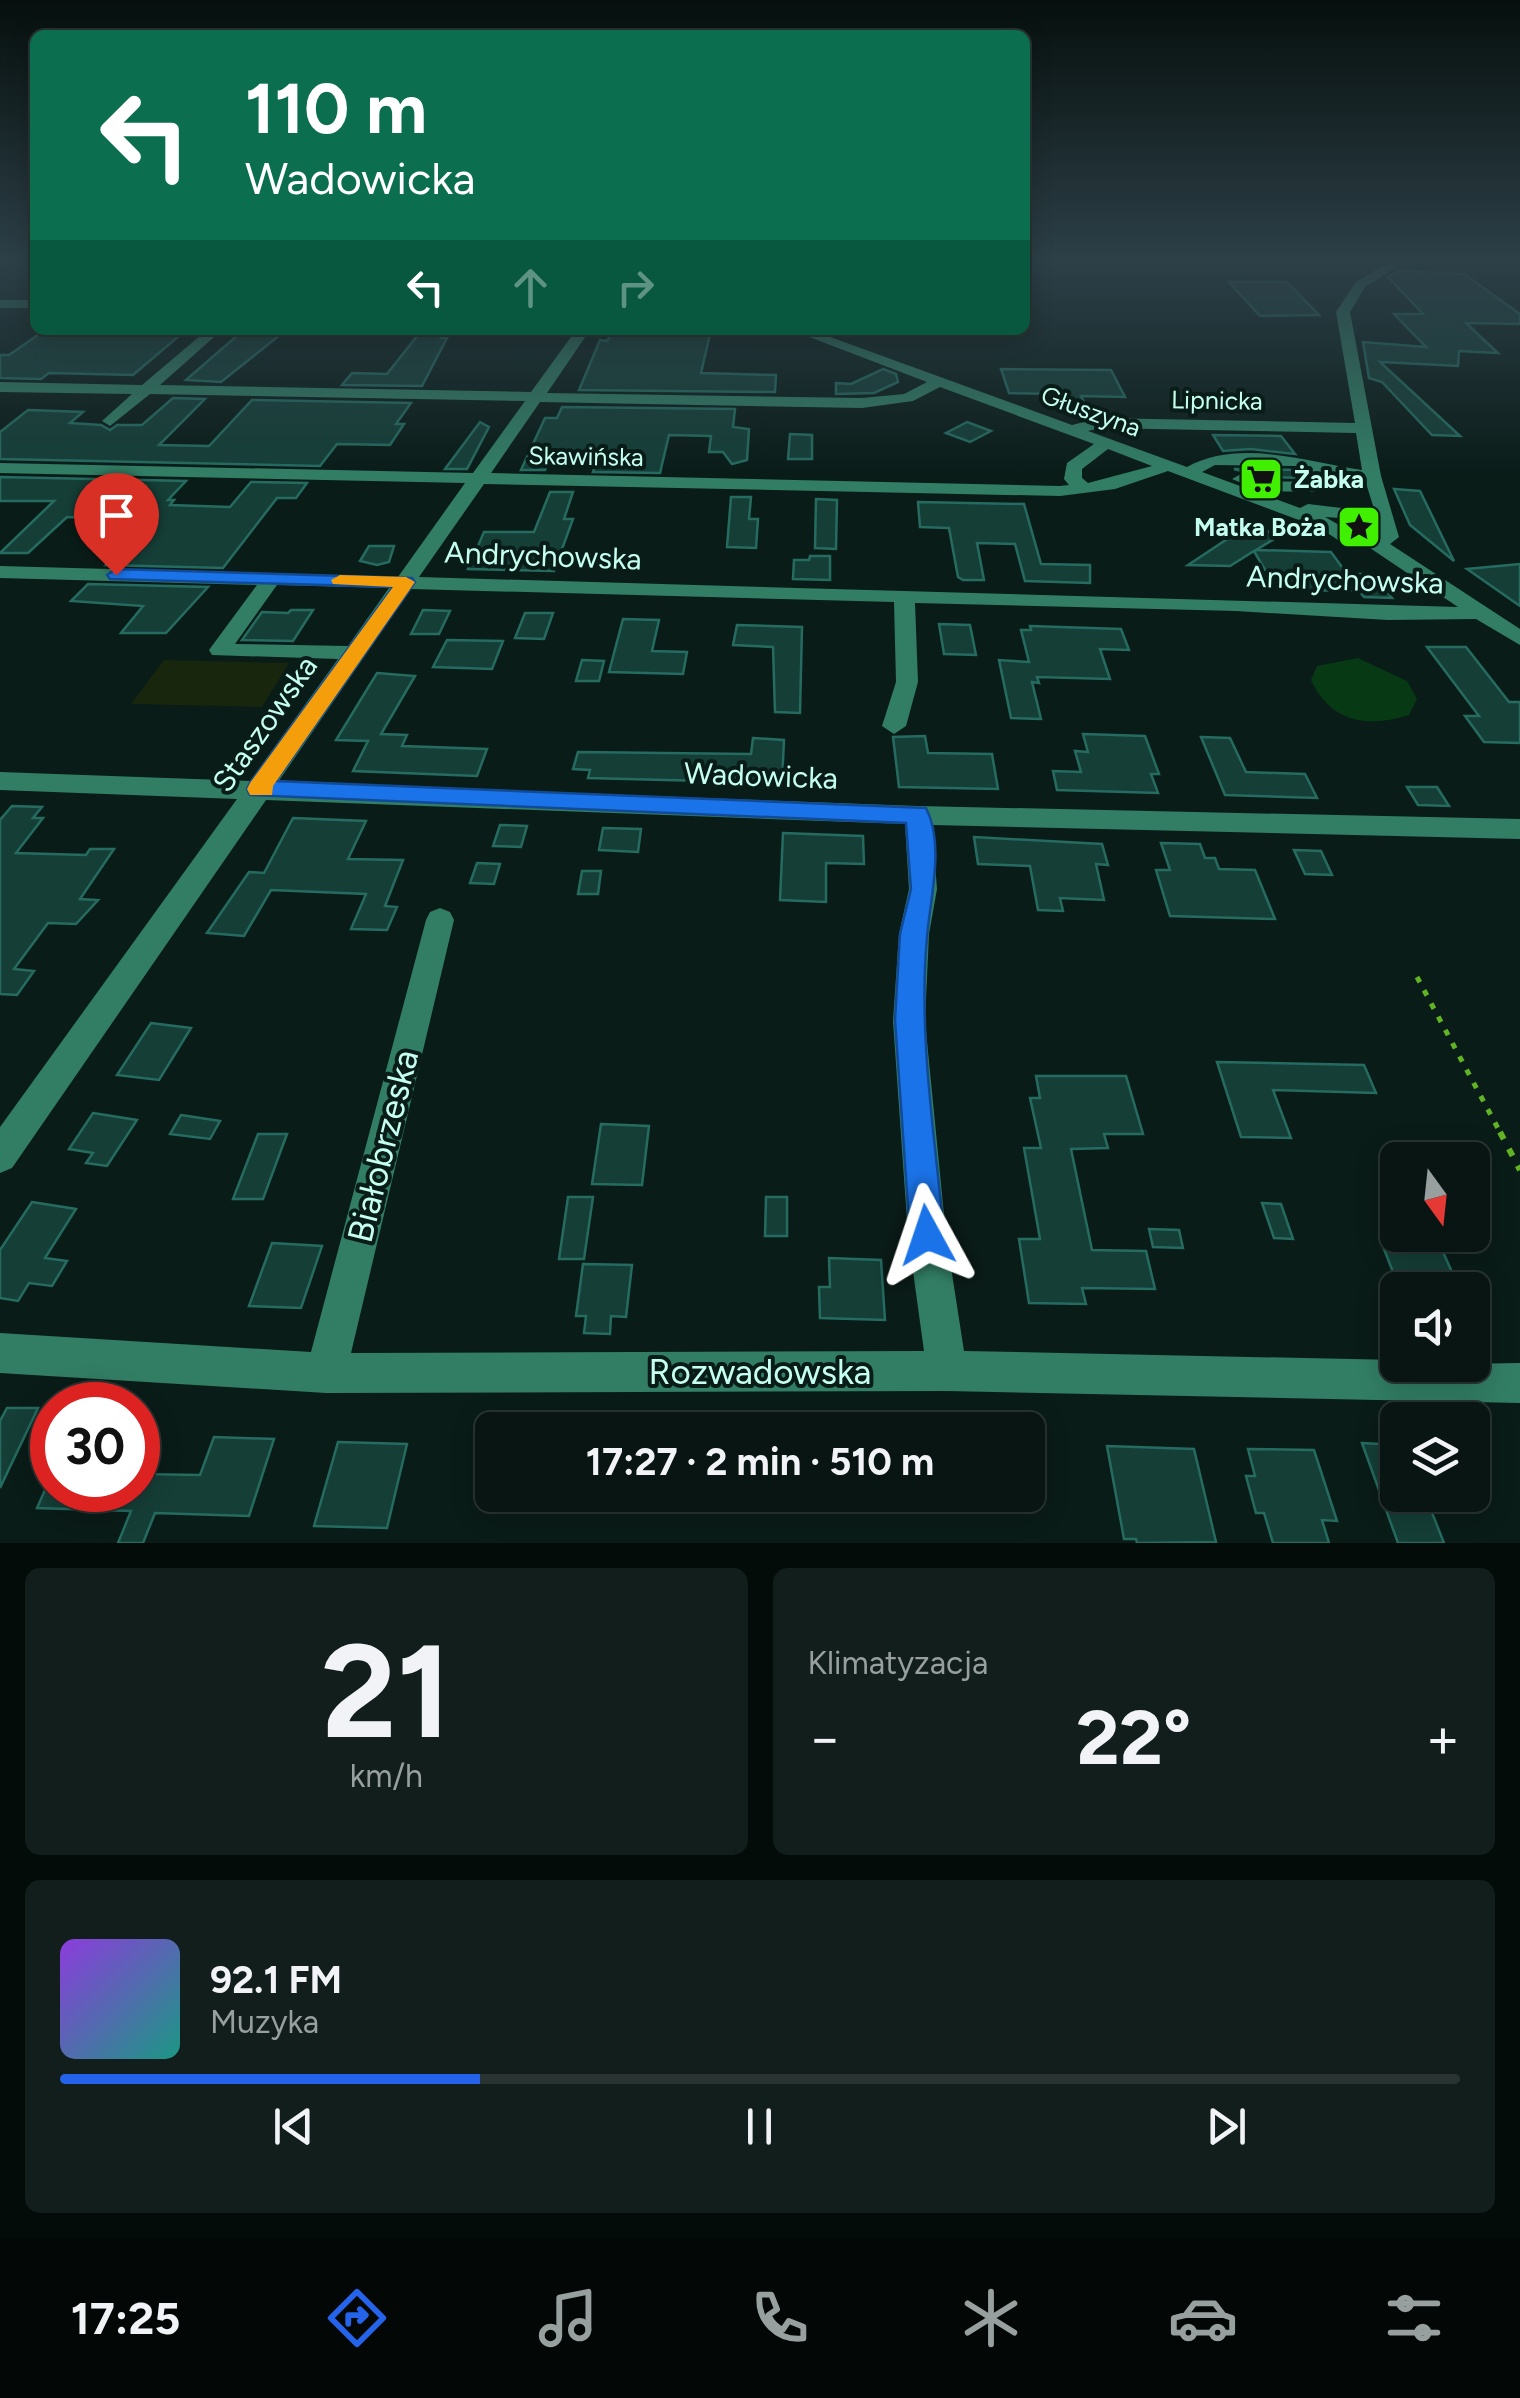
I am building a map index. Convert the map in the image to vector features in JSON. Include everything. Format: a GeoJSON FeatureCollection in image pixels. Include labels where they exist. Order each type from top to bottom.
{"type":"FeatureCollection","features":[{"type":"Feature","properties":{"kind":"street"},"geometry":{"type":"LineString","coordinates":[[1347,331],[1372,476],[1379,490],[1383,534]]}},
{"type":"Feature","properties":{"kind":"street"},"geometry":{"type":"LineString","coordinates":[[110,421],[209,335]]}},
{"type":"Feature","properties":{"kind":"street","name":"Staszowska"},"geometry":{"type":"LineString","coordinates":[[0,1156],[580,335]]}},
{"type":"Feature","properties":{"kind":"street","name":"Głuszyna"},"geometry":{"type":"LineString","coordinates":[[812,335],[1166,465],[1195,469],[1254,497],[1329,519],[1345,537],[1383,534]]}},
{"type":"Feature","properties":{"kind":"street"},"geometry":{"type":"LineString","coordinates":[[0,386],[862,403],[908,398],[939,382]]}},
{"type":"Feature","properties":{"kind":"street","name":"Lipnicka"},"geometry":{"type":"LineString","coordinates":[[1070,430],[1100,423],[1364,428]]}},
{"type":"Feature","properties":{"kind":"street"},"geometry":{"type":"LineString","coordinates":[[1085,490],[1073,479],[1073,467],[1106,443]]}},
{"type":"Feature","properties":{"kind":"street"},"geometry":{"type":"LineString","coordinates":[[1195,469],[1212,460],[1303,461],[1320,469],[1372,476]]}},
{"type":"Feature","properties":{"kind":"street","name":"Skawińska"},"geometry":{"type":"LineString","coordinates":[[0,468],[1085,490],[1146,476],[1166,465]]}},
{"type":"Feature","properties":{"kind":"street"},"geometry":{"type":"LineString","coordinates":[[1195,469],[1261,486],[1327,487],[1320,469]]}},
{"type":"Feature","properties":{"kind":"street"},"geometry":{"type":"LineString","coordinates":[[1360,513],[1372,476]]}},
{"type":"Feature","properties":{"kind":"street"},"geometry":{"type":"LineString","coordinates":[[1329,519],[1360,513]]}},
{"type":"Feature","properties":{"kind":"street"},"geometry":{"type":"LineString","coordinates":[[1360,513],[1445,586],[1520,639]]}},
{"type":"Feature","properties":{"kind":"street","name":"Andrychowska"},"geometry":{"type":"LineString","coordinates":[[0,572],[1236,605],[1388,614],[1482,612]]}},
{"type":"Feature","properties":{"kind":"street"},"geometry":{"type":"LineString","coordinates":[[271,578],[220,650],[355,653]]}},
{"type":"Feature","properties":{"kind":"street"},"geometry":{"type":"LineString","coordinates":[[894,726],[907,682],[904,596]]}},
{"type":"Feature","properties":{"kind":"street","name":"Wadowicka"},"geometry":{"type":"LineString","coordinates":[[0,781],[918,814],[1520,829]]}},
{"type":"Feature","properties":{"kind":"street"},"geometry":{"type":"LineString","coordinates":[[918,814],[924,889],[914,934],[909,1020],[927,1235],[947,1371]]}},
{"type":"Feature","properties":{"kind":"street","name":"Białobrzeska"},"geometry":{"type":"LineString","coordinates":[[326,1373],[440,920]]}},
{"type":"Feature","properties":{"kind":"street","name":"Rozwadowska"},"geometry":{"type":"LineString","coordinates":[[0,1352],[326,1373],[947,1371],[1520,1383]]}},
{"type":"Feature","properties":{"kind":"path"},"geometry":{"type":"LineString","coordinates":[[1417,977],[1520,1170]]}},
{"type":"Feature","properties":{"kind":"shaded area"},"geometry":{"type":"Polygon","coordinates":[[[1358,658],[1407,681],[1417,699],[1409,715],[1379,721],[1352,718],[1329,705],[1319,694],[1311,680],[1317,666],[1358,658]]]}},
{"type":"Feature","properties":{"kind":"shaded area"},"geometry":{"type":"Polygon","coordinates":[[[164,660],[289,663],[262,707],[131,704],[164,660]]]}},
{"type":"Feature","properties":{"kind":"building"},"geometry":{"type":"Polygon","coordinates":[[[1410,331],[1475,331],[1498,353],[1459,351],[1458,366],[1380,362],[1460,436],[1432,435],[1382,382],[1369,378],[1363,342],[1426,347],[1410,331]]]}},
{"type":"Feature","properties":{"kind":"building"},"geometry":{"type":"Polygon","coordinates":[[[38,335],[180,335],[133,375],[49,373],[41,379],[0,378],[0,355],[9,355],[38,335]]]}},
{"type":"Feature","properties":{"kind":"building"},"geometry":{"type":"Polygon","coordinates":[[[238,335],[280,335],[221,382],[186,380],[238,335]]]}},
{"type":"Feature","properties":{"kind":"building"},"geometry":{"type":"Polygon","coordinates":[[[418,335],[447,338],[422,386],[342,385],[352,373],[387,374],[418,335]]]}},
{"type":"Feature","properties":{"kind":"building"},"geometry":{"type":"Polygon","coordinates":[[[611,335],[710,335],[701,373],[776,375],[775,392],[579,390],[600,340],[607,341],[611,335]]]}},
{"type":"Feature","properties":{"kind":"building"},"geometry":{"type":"Polygon","coordinates":[[[883,369],[896,374],[898,382],[874,393],[836,394],[836,383],[851,384],[883,369]]]}},
{"type":"Feature","properties":{"kind":"building"},"geometry":{"type":"Polygon","coordinates":[[[1001,369],[1111,370],[1125,397],[1081,396],[1089,413],[1066,413],[1059,394],[1009,393],[1001,369]]]}},
{"type":"Feature","properties":{"kind":"building"},"geometry":{"type":"Polygon","coordinates":[[[173,398],[205,399],[159,445],[209,446],[252,400],[411,403],[396,424],[404,424],[390,445],[337,444],[320,466],[0,459],[0,432],[28,410],[83,412],[70,423],[101,425],[110,430],[117,425],[142,425],[173,398]]]}},
{"type":"Feature","properties":{"kind":"building"},"geometry":{"type":"Polygon","coordinates":[[[562,407],[735,409],[733,427],[749,429],[747,460],[732,464],[723,452],[709,452],[711,436],[669,435],[660,473],[593,472],[599,455],[552,453],[545,470],[521,470],[545,418],[557,418],[562,407]]]}},
{"type":"Feature","properties":{"kind":"building"},"geometry":{"type":"Polygon","coordinates":[[[480,422],[489,427],[467,469],[445,469],[480,422]]]}},
{"type":"Feature","properties":{"kind":"building"},"geometry":{"type":"Polygon","coordinates":[[[967,422],[991,431],[970,442],[946,433],[967,422]]]}},
{"type":"Feature","properties":{"kind":"building"},"geometry":{"type":"Polygon","coordinates":[[[790,434],[812,435],[812,459],[788,459],[790,434]]]}},
{"type":"Feature","properties":{"kind":"building"},"geometry":{"type":"Polygon","coordinates":[[[1213,435],[1281,436],[1295,454],[1251,449],[1223,451],[1213,435]]]}},
{"type":"Feature","properties":{"kind":"building"},"geometry":{"type":"Polygon","coordinates":[[[1234,469],[1299,470],[1311,478],[1264,477],[1234,469]]]}},
{"type":"Feature","properties":{"kind":"building"},"geometry":{"type":"Polygon","coordinates":[[[0,477],[186,481],[168,500],[174,500],[170,505],[230,507],[251,482],[307,483],[296,498],[277,498],[223,568],[106,565],[119,551],[109,551],[140,518],[67,517],[28,553],[0,553],[54,501],[0,501],[0,477]]]}},
{"type":"Feature","properties":{"kind":"building"},"geometry":{"type":"Polygon","coordinates":[[[1394,489],[1420,491],[1454,561],[1410,525],[1394,489]]]}},
{"type":"Feature","properties":{"kind":"building"},"geometry":{"type":"Polygon","coordinates":[[[550,492],[573,492],[564,519],[573,519],[554,571],[468,569],[484,532],[534,532],[550,492]]]}},
{"type":"Feature","properties":{"kind":"building"},"geometry":{"type":"Polygon","coordinates":[[[731,497],[751,497],[749,519],[758,519],[756,548],[727,547],[731,497]]]}},
{"type":"Feature","properties":{"kind":"building"},"geometry":{"type":"Polygon","coordinates":[[[816,499],[837,500],[836,549],[815,548],[816,499]]]}},
{"type":"Feature","properties":{"kind":"building"},"geometry":{"type":"Polygon","coordinates":[[[918,502],[1024,504],[1041,564],[1090,565],[1090,583],[1025,581],[1015,544],[977,543],[984,580],[963,580],[958,577],[949,528],[920,527],[918,502]]]}},
{"type":"Feature","properties":{"kind":"building"},"geometry":{"type":"Polygon","coordinates":[[[1250,524],[1279,536],[1256,550],[1331,552],[1347,574],[1373,574],[1392,598],[1364,597],[1357,588],[1359,591],[1291,590],[1279,570],[1265,570],[1254,551],[1230,566],[1188,565],[1250,524]]]}},
{"type":"Feature","properties":{"kind":"building"},"geometry":{"type":"Polygon","coordinates":[[[369,546],[394,546],[389,562],[377,565],[360,561],[369,546]]]}},
{"type":"Feature","properties":{"kind":"building"},"geometry":{"type":"Polygon","coordinates":[[[810,556],[830,556],[830,580],[793,579],[794,560],[809,560],[810,556]]]}},
{"type":"Feature","properties":{"kind":"building"},"geometry":{"type":"Polygon","coordinates":[[[1520,564],[1520,606],[1467,569],[1520,564]]]}},
{"type":"Feature","properties":{"kind":"building"},"geometry":{"type":"Polygon","coordinates":[[[88,584],[208,587],[166,633],[121,633],[143,606],[71,601],[88,584]]]}},
{"type":"Feature","properties":{"kind":"building"},"geometry":{"type":"Polygon","coordinates":[[[313,610],[293,641],[242,640],[262,612],[313,610]]]}},
{"type":"Feature","properties":{"kind":"building"},"geometry":{"type":"Polygon","coordinates":[[[423,610],[450,611],[439,634],[411,634],[423,610]]]}},
{"type":"Feature","properties":{"kind":"building"},"geometry":{"type":"Polygon","coordinates":[[[525,613],[553,613],[544,639],[515,638],[525,613]]]}},
{"type":"Feature","properties":{"kind":"building"},"geometry":{"type":"Polygon","coordinates":[[[623,619],[659,620],[652,651],[687,652],[683,674],[609,672],[623,619]]]}},
{"type":"Feature","properties":{"kind":"building"},"geometry":{"type":"Polygon","coordinates":[[[939,624],[970,625],[976,655],[944,654],[939,624]]]}},
{"type":"Feature","properties":{"kind":"building"},"geometry":{"type":"Polygon","coordinates":[[[737,625],[802,627],[800,713],[775,712],[773,647],[733,645],[737,625]]]}},
{"type":"Feature","properties":{"kind":"building"},"geometry":{"type":"Polygon","coordinates":[[[1030,626],[1121,629],[1129,650],[1100,649],[1110,679],[1037,677],[1039,683],[1032,682],[1041,719],[1011,718],[999,660],[1029,662],[1021,630],[1031,630],[1030,626]]]}},
{"type":"Feature","properties":{"kind":"building"},"geometry":{"type":"Polygon","coordinates":[[[447,640],[503,641],[492,669],[433,667],[447,640]]]}},
{"type":"Feature","properties":{"kind":"building"},"geometry":{"type":"Polygon","coordinates":[[[1427,647],[1466,647],[1509,702],[1520,702],[1520,743],[1484,742],[1465,716],[1479,716],[1427,647]]]}},
{"type":"Feature","properties":{"kind":"building"},"geometry":{"type":"Polygon","coordinates":[[[582,660],[604,661],[599,681],[576,681],[582,660]]]}},
{"type":"Feature","properties":{"kind":"building"},"geometry":{"type":"Polygon","coordinates":[[[377,673],[415,676],[381,734],[407,735],[402,746],[487,749],[477,776],[353,771],[368,741],[336,740],[377,673]]]}},
{"type":"Feature","properties":{"kind":"building"},"geometry":{"type":"Polygon","coordinates":[[[1083,734],[1145,736],[1159,774],[1151,774],[1158,793],[1057,790],[1053,771],[1081,772],[1075,751],[1088,752],[1083,734]]]}},
{"type":"Feature","properties":{"kind":"building"},"geometry":{"type":"Polygon","coordinates":[[[925,736],[928,753],[992,754],[998,789],[899,787],[893,737],[925,736]]]}},
{"type":"Feature","properties":{"kind":"building"},"geometry":{"type":"Polygon","coordinates":[[[1201,737],[1230,738],[1246,772],[1305,774],[1317,798],[1225,795],[1201,737]]]}},
{"type":"Feature","properties":{"kind":"building"},"geometry":{"type":"Polygon","coordinates":[[[753,738],[784,740],[782,783],[588,778],[590,770],[573,769],[578,752],[751,754],[753,738]]]}},
{"type":"Feature","properties":{"kind":"building"},"geometry":{"type":"Polygon","coordinates":[[[1407,787],[1437,787],[1449,806],[1418,805],[1407,787]]]}},
{"type":"Feature","properties":{"kind":"building"},"geometry":{"type":"Polygon","coordinates":[[[12,806],[42,807],[33,818],[43,818],[16,853],[86,855],[90,849],[114,849],[80,899],[98,900],[76,924],[48,923],[14,969],[34,971],[17,995],[0,994],[0,820],[12,806]]]}},
{"type":"Feature","properties":{"kind":"building"},"geometry":{"type":"Polygon","coordinates":[[[293,818],[366,821],[348,859],[403,860],[385,906],[397,907],[387,930],[351,929],[366,894],[271,890],[244,936],[207,933],[249,872],[264,873],[293,818]]]}},
{"type":"Feature","properties":{"kind":"building"},"geometry":{"type":"Polygon","coordinates":[[[500,825],[527,826],[521,847],[493,846],[500,825]]]}},
{"type":"Feature","properties":{"kind":"building"},"geometry":{"type":"Polygon","coordinates":[[[603,828],[641,829],[638,852],[599,850],[603,828]]]}},
{"type":"Feature","properties":{"kind":"building"},"geometry":{"type":"Polygon","coordinates":[[[783,833],[863,836],[864,864],[826,863],[826,902],[780,900],[783,833]]]}},
{"type":"Feature","properties":{"kind":"building"},"geometry":{"type":"Polygon","coordinates":[[[974,837],[1102,844],[1108,865],[1096,864],[1104,900],[1060,898],[1063,911],[1038,910],[1030,866],[978,864],[974,837]]]}},
{"type":"Feature","properties":{"kind":"building"},"geometry":{"type":"Polygon","coordinates":[[[1161,843],[1200,844],[1205,858],[1215,858],[1219,869],[1255,870],[1275,919],[1170,916],[1156,870],[1170,870],[1161,843]]]}},
{"type":"Feature","properties":{"kind":"building"},"geometry":{"type":"Polygon","coordinates":[[[1294,850],[1321,851],[1332,875],[1305,874],[1294,850]]]}},
{"type":"Feature","properties":{"kind":"building"},"geometry":{"type":"Polygon","coordinates":[[[477,863],[500,864],[494,884],[470,883],[477,863]]]}},
{"type":"Feature","properties":{"kind":"building"},"geometry":{"type":"Polygon","coordinates":[[[582,871],[601,871],[598,894],[578,894],[582,871]]]}},
{"type":"Feature","properties":{"kind":"building"},"geometry":{"type":"Polygon","coordinates":[[[151,1023],[191,1028],[159,1080],[117,1075],[151,1023]]]}},
{"type":"Feature","properties":{"kind":"building"},"geometry":{"type":"Polygon","coordinates":[[[1217,1062],[1364,1065],[1376,1093],[1273,1090],[1291,1138],[1241,1137],[1217,1062]]]}},
{"type":"Feature","properties":{"kind":"building"},"geometry":{"type":"Polygon","coordinates":[[[1036,1076],[1126,1076],[1143,1134],[1104,1134],[1108,1148],[1071,1149],[1092,1250],[1146,1251],[1155,1289],[1082,1288],[1086,1304],[1029,1303],[1019,1239],[1040,1239],[1024,1148],[1041,1148],[1030,1098],[1040,1098],[1036,1076]]]}},
{"type":"Feature","properties":{"kind":"building"},"geometry":{"type":"Polygon","coordinates":[[[93,1113],[137,1120],[107,1166],[86,1163],[93,1153],[69,1149],[93,1113]]]}},
{"type":"Feature","properties":{"kind":"building"},"geometry":{"type":"Polygon","coordinates":[[[181,1115],[220,1121],[210,1139],[170,1134],[181,1115]]]}},
{"type":"Feature","properties":{"kind":"building"},"geometry":{"type":"Polygon","coordinates":[[[601,1124],[649,1126],[642,1185],[592,1184],[601,1124]]]}},
{"type":"Feature","properties":{"kind":"building"},"geometry":{"type":"Polygon","coordinates":[[[258,1134],[287,1134],[263,1199],[233,1199],[258,1134]]]}},
{"type":"Feature","properties":{"kind":"building"},"geometry":{"type":"Polygon","coordinates":[[[568,1197],[593,1197],[584,1259],[559,1259],[568,1197]]]}},
{"type":"Feature","properties":{"kind":"building"},"geometry":{"type":"Polygon","coordinates":[[[766,1197],[787,1197],[787,1236],[765,1236],[766,1197]]]}},
{"type":"Feature","properties":{"kind":"building"},"geometry":{"type":"Polygon","coordinates":[[[32,1202],[76,1209],[45,1258],[67,1261],[52,1286],[29,1283],[18,1301],[0,1298],[0,1250],[32,1202]]]}},
{"type":"Feature","properties":{"kind":"building"},"geometry":{"type":"Polygon","coordinates":[[[1262,1203],[1281,1204],[1293,1239],[1274,1238],[1262,1203]]]}},
{"type":"Feature","properties":{"kind":"building"},"geometry":{"type":"Polygon","coordinates":[[[1149,1229],[1179,1230],[1183,1248],[1153,1247],[1149,1229]]]}},
{"type":"Feature","properties":{"kind":"building"},"geometry":{"type":"Polygon","coordinates":[[[272,1243],[322,1246],[301,1308],[249,1306],[272,1243]]]}},
{"type":"Feature","properties":{"kind":"building"},"geometry":{"type":"Polygon","coordinates":[[[1385,1252],[1443,1252],[1452,1272],[1393,1272],[1385,1252]]]}},
{"type":"Feature","properties":{"kind":"building"},"geometry":{"type":"Polygon","coordinates":[[[829,1258],[881,1260],[885,1320],[820,1318],[819,1287],[830,1287],[829,1258]]]}},
{"type":"Feature","properties":{"kind":"building"},"geometry":{"type":"Polygon","coordinates":[[[583,1264],[632,1265],[626,1317],[611,1316],[610,1334],[584,1333],[586,1316],[576,1316],[583,1264]]]}},
{"type":"Feature","properties":{"kind":"building"},"geometry":{"type":"Polygon","coordinates":[[[7,1408],[30,1408],[30,1425],[0,1488],[0,1421],[7,1408]]]}},
{"type":"Feature","properties":{"kind":"building"},"geometry":{"type":"Polygon","coordinates":[[[214,1437],[274,1439],[249,1516],[155,1513],[143,1543],[118,1543],[131,1512],[160,1512],[160,1474],[200,1475],[214,1437]]]}},
{"type":"Feature","properties":{"kind":"building"},"geometry":{"type":"Polygon","coordinates":[[[338,1442],[407,1444],[387,1528],[314,1526],[338,1442]]]}},
{"type":"Feature","properties":{"kind":"building"},"geometry":{"type":"Polygon","coordinates":[[[1362,1443],[1380,1444],[1380,1493],[1362,1443]]]}},
{"type":"Feature","properties":{"kind":"building"},"geometry":{"type":"Polygon","coordinates":[[[1107,1446],[1194,1449],[1216,1542],[1137,1543],[1136,1539],[1124,1539],[1107,1446]]]}},
{"type":"Feature","properties":{"kind":"building"},"geometry":{"type":"Polygon","coordinates":[[[1248,1449],[1314,1450],[1337,1521],[1322,1520],[1329,1543],[1273,1543],[1264,1513],[1256,1513],[1246,1476],[1255,1476],[1248,1449]]]}},
{"type":"Feature","properties":{"kind":"building"},"geometry":{"type":"Polygon","coordinates":[[[1387,1512],[1432,1512],[1444,1543],[1398,1543],[1387,1512]]]}},
{"type":"Feature","properties":{"kind":"slow traffic"},"geometry":{"type":"LineString","coordinates":[[263,789],[258,789],[406,582],[340,580]]}},
{"type":"Feature","properties":{"kind":"place","name":"Żabka"},"geometry":{"type":"Point","coordinates":[1261,479]}},
{"type":"Feature","properties":{"kind":"place","name":"Matka Boża"},"geometry":{"type":"Point","coordinates":[1359,527]}},
{"type":"Feature","properties":{"kind":"route"},"geometry":{"type":"LineString","coordinates":[[116,575],[406,582],[258,789],[918,814],[924,889],[914,934],[909,1020],[927,1235]]}}]}
